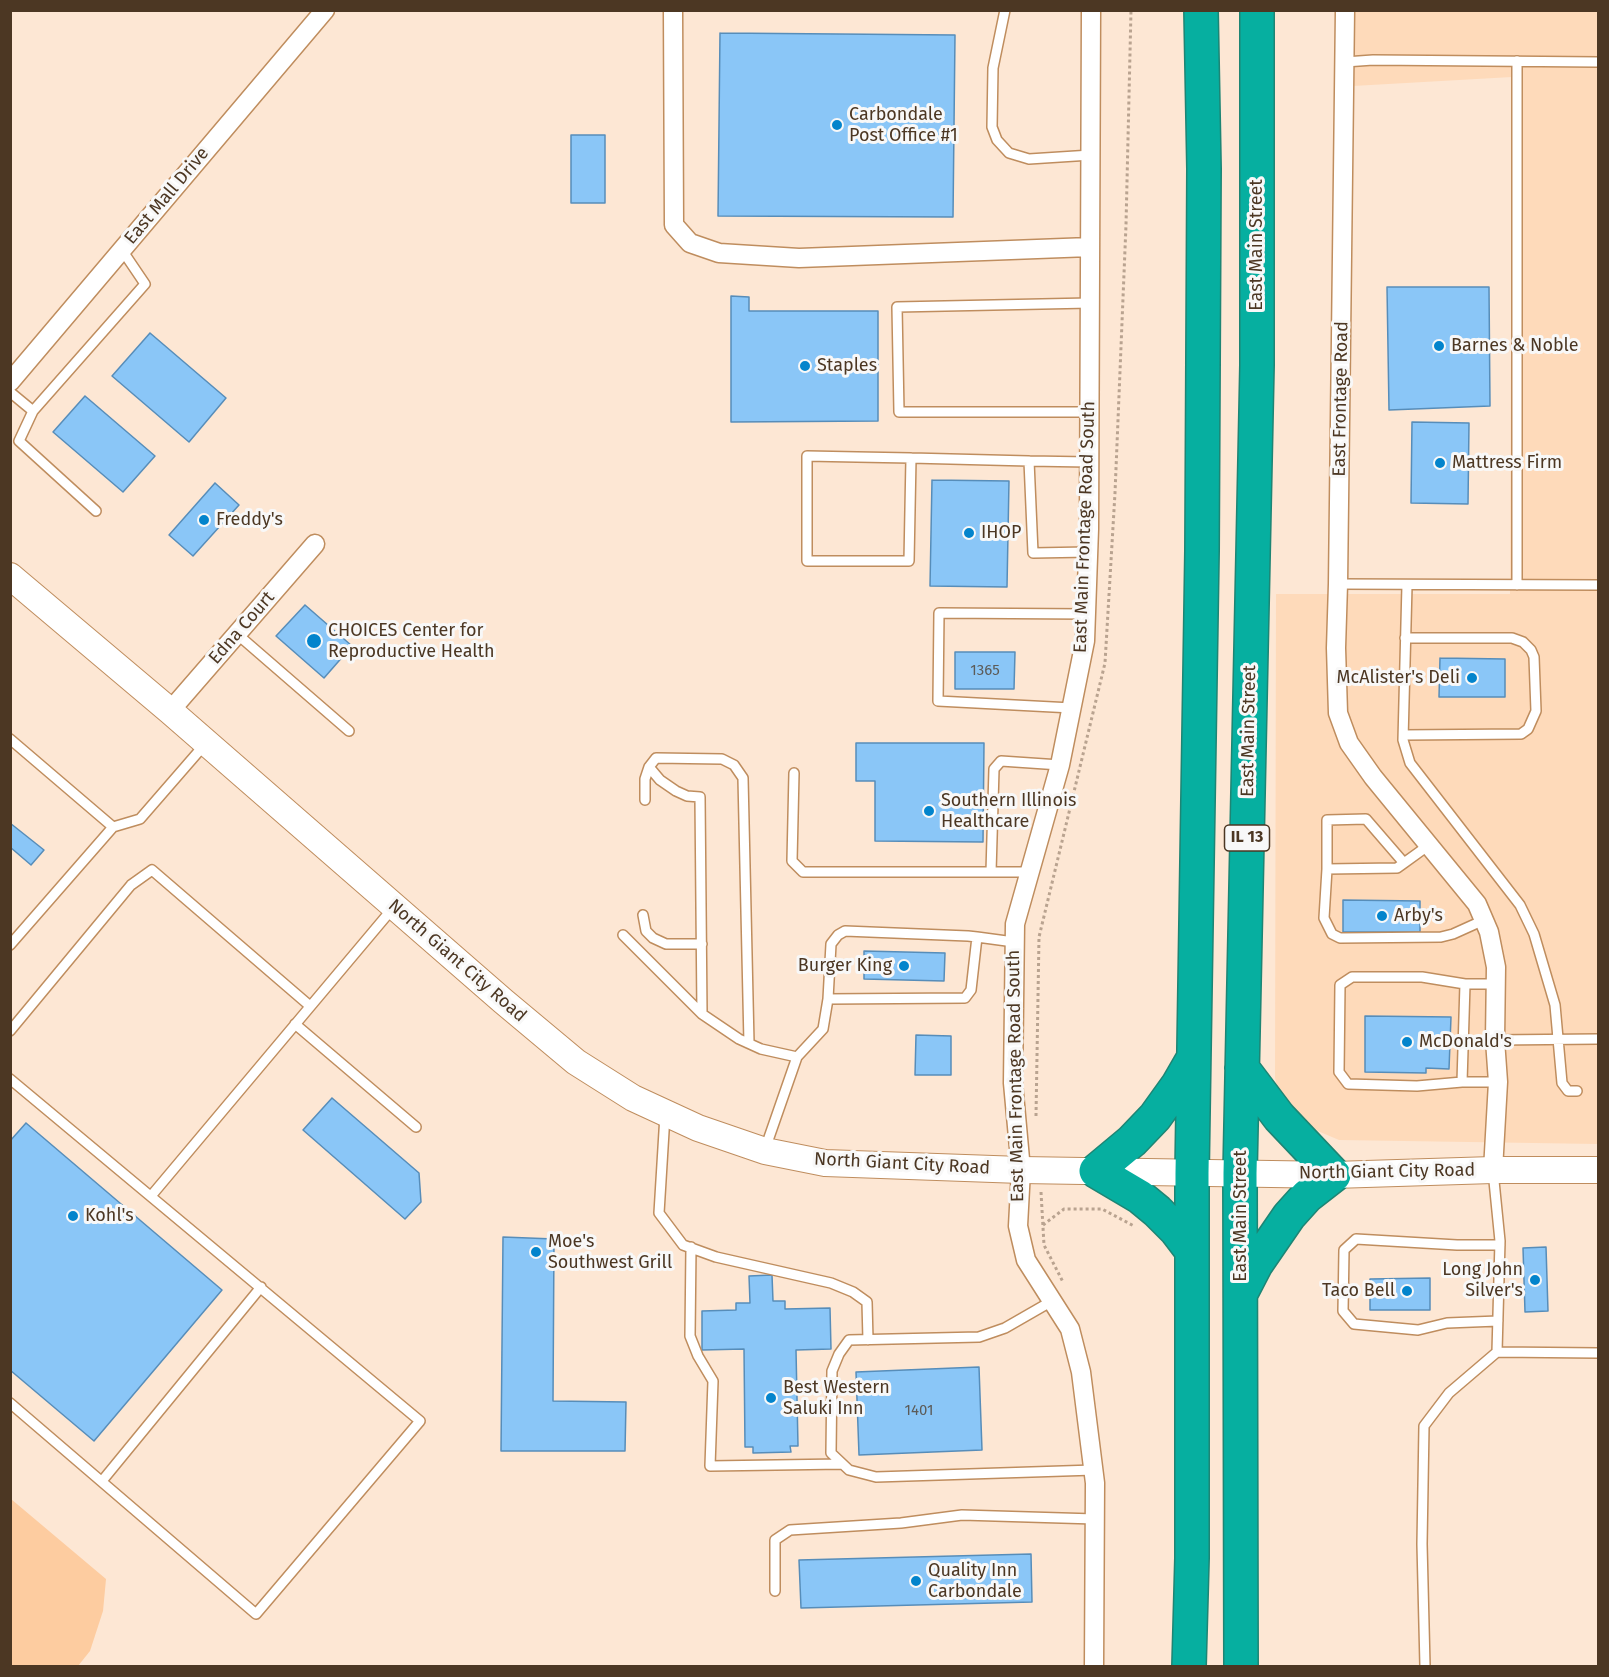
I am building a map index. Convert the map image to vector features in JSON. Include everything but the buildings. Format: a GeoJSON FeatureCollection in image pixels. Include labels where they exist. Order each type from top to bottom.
{"type":"FeatureCollection","features":[{"type":"Feature","properties":{"kind":"highway"},"geometry":{"type":"LineString","coordinates":[[1189,1666],[1192,1558],[1192,1173],[1202,551],[1204,193],[1201,10]]}},
{"type":"Feature","properties":{"kind":"highway","name":"East Main Street"},"geometry":{"type":"LineString","coordinates":[[1241,1666],[1240,1173],[1257,364],[1257,10]]}},
{"type":"Feature","properties":{"kind":"highway"},"geometry":{"type":"LineString","coordinates":[[1192,1251],[1157,1211],[1140,1197],[1096,1171],[1132,1141],[1155,1117],[1194,1058]]}},
{"type":"Feature","properties":{"kind":"highway"},"geometry":{"type":"LineString","coordinates":[[1241,1292],[1256,1264],[1289,1216],[1307,1196],[1334,1175],[1280,1117],[1242,1068]]}},
{"type":"Feature","properties":{"kind":"street","name":"East Mall Drive"},"geometry":{"type":"LineString","coordinates":[[10,382],[325,10]]}},
{"type":"Feature","properties":{"kind":"street"},"geometry":{"type":"LineString","coordinates":[[673,10],[674,225],[690,243],[719,254],[798,258],[1090,247]]}},
{"type":"Feature","properties":{"kind":"street","name":"East Main Frontage Road South"},"geometry":{"type":"LineString","coordinates":[[1091,10],[1089,462],[1085,641],[1060,765],[1015,924],[1013,1083],[1021,1170],[1018,1226],[1026,1260],[1070,1329],[1081,1372],[1094,1470],[1094,1666]]}},
{"type":"Feature","properties":{"kind":"street","name":"East Frontage Road"},"geometry":{"type":"LineString","coordinates":[[1345,10],[1336,648],[1338,713],[1349,743],[1373,777],[1477,904],[1489,932],[1496,968],[1495,1040],[1498,1082],[1493,1170]]}},
{"type":"Feature","properties":{"kind":"street","name":"Edna Court"},"geometry":{"type":"LineString","coordinates":[[170,711],[315,544]]}},
{"type":"Feature","properties":{"kind":"street","name":"North Giant City Road"},"geometry":{"type":"LineString","coordinates":[[10,576],[170,711],[576,1062],[633,1098],[698,1128],[765,1151],[825,1163],[1021,1170],[1334,1175],[1493,1170],[1599,1170]]}},
{"type":"Feature","properties":{"kind":"lane"},"geometry":{"type":"LineString","coordinates":[[1005,10],[993,68],[992,128],[997,140],[1010,153],[1029,159],[1091,155]]}},
{"type":"Feature","properties":{"kind":"lane"},"geometry":{"type":"LineString","coordinates":[[1517,61],[1517,585]]}},
{"type":"Feature","properties":{"kind":"lane"},"geometry":{"type":"LineString","coordinates":[[1345,62],[1599,62]]}},
{"type":"Feature","properties":{"kind":"lane"},"geometry":{"type":"LineString","coordinates":[[96,511],[19,441],[33,411],[145,284],[122,250]]}},
{"type":"Feature","properties":{"kind":"lane"},"geometry":{"type":"LineString","coordinates":[[1089,412],[899,412],[897,307],[1090,303]]}},
{"type":"Feature","properties":{"kind":"lane"},"geometry":{"type":"LineString","coordinates":[[10,392],[33,411]]}},
{"type":"Feature","properties":{"kind":"lane"},"geometry":{"type":"LineString","coordinates":[[911,458],[909,561],[807,561],[807,456],[911,458],[1029,461],[1089,462]]}},
{"type":"Feature","properties":{"kind":"lane"},"geometry":{"type":"LineString","coordinates":[[1029,461],[1033,554],[1088,552]]}},
{"type":"Feature","properties":{"kind":"lane"},"geometry":{"type":"LineString","coordinates":[[1338,584],[1599,585]]}},
{"type":"Feature","properties":{"kind":"lane"},"geometry":{"type":"LineString","coordinates":[[1407,585],[1404,735],[1410,763],[1520,905],[1534,934],[1555,1005],[1562,1083],[1568,1091],[1577,1091]]}},
{"type":"Feature","properties":{"kind":"lane"},"geometry":{"type":"LineString","coordinates":[[1072,708],[938,701],[939,613],[1086,614]]}},
{"type":"Feature","properties":{"kind":"lane"},"geometry":{"type":"LineString","coordinates":[[237,634],[349,731]]}},
{"type":"Feature","properties":{"kind":"lane"},"geometry":{"type":"LineString","coordinates":[[1404,735],[1521,734],[1528,729],[1536,711],[1534,657],[1523,642],[1512,638],[1406,638]]}},
{"type":"Feature","properties":{"kind":"lane"},"geometry":{"type":"LineString","coordinates":[[10,739],[112,827]]}},
{"type":"Feature","properties":{"kind":"lane"},"geometry":{"type":"LineString","coordinates":[[10,945],[112,827],[140,819],[206,742]]}},
{"type":"Feature","properties":{"kind":"lane"},"geometry":{"type":"LineString","coordinates":[[645,800],[645,779],[649,766],[656,758],[722,759],[734,765],[742,777],[748,1043]]}},
{"type":"Feature","properties":{"kind":"lane"},"geometry":{"type":"LineString","coordinates":[[991,872],[994,769],[1001,761],[1060,765]]}},
{"type":"Feature","properties":{"kind":"lane"},"geometry":{"type":"LineString","coordinates":[[649,766],[660,780],[676,791],[687,796],[700,797],[702,1014]]}},
{"type":"Feature","properties":{"kind":"lane"},"geometry":{"type":"LineString","coordinates":[[794,773],[792,861],[803,872],[1030,872]]}},
{"type":"Feature","properties":{"kind":"lane"},"geometry":{"type":"LineString","coordinates":[[1404,863],[1366,819],[1327,820],[1324,918],[1332,934],[1340,938],[1441,937],[1484,920]]}},
{"type":"Feature","properties":{"kind":"lane"},"geometry":{"type":"LineString","coordinates":[[1327,869],[1397,868],[1429,846]]}},
{"type":"Feature","properties":{"kind":"lane"},"geometry":{"type":"LineString","coordinates":[[10,1031],[131,885],[152,870],[310,1006]]}},
{"type":"Feature","properties":{"kind":"lane"},"geometry":{"type":"LineString","coordinates":[[151,1196],[394,907]]}},
{"type":"Feature","properties":{"kind":"lane"},"geometry":{"type":"LineString","coordinates":[[643,915],[645,931],[653,938],[666,944],[702,944]]}},
{"type":"Feature","properties":{"kind":"lane"},"geometry":{"type":"LineString","coordinates":[[765,1151],[797,1057],[823,1029],[828,999],[831,944],[838,935],[845,931],[977,937],[1014,942]]}},
{"type":"Feature","properties":{"kind":"lane"},"geometry":{"type":"LineString","coordinates":[[623,935],[702,1014],[761,1049],[797,1057]]}},
{"type":"Feature","properties":{"kind":"lane"},"geometry":{"type":"LineString","coordinates":[[828,999],[966,998],[971,990],[977,937]]}},
{"type":"Feature","properties":{"kind":"lane"},"geometry":{"type":"LineString","coordinates":[[1496,984],[1465,988],[1422,978],[1352,976],[1340,984],[1339,1072],[1348,1084],[1417,1086],[1498,1082]]}},
{"type":"Feature","properties":{"kind":"lane"},"geometry":{"type":"LineString","coordinates":[[1462,1082],[1465,988]]}},
{"type":"Feature","properties":{"kind":"lane"},"geometry":{"type":"LineString","coordinates":[[295,1024],[416,1127]]}},
{"type":"Feature","properties":{"kind":"lane"},"geometry":{"type":"LineString","coordinates":[[1495,1040],[1599,1039]]}},
{"type":"Feature","properties":{"kind":"lane"},"geometry":{"type":"LineString","coordinates":[[10,1079],[420,1421],[256,1614],[10,1402]]}},
{"type":"Feature","properties":{"kind":"lane"},"geometry":{"type":"LineString","coordinates":[[665,1113],[659,1213],[683,1245],[716,1257],[831,1283],[853,1292],[867,1302],[868,1340]]}},
{"type":"Feature","properties":{"kind":"lane"},"geometry":{"type":"LineString","coordinates":[[1493,1170],[1500,1245],[1497,1352]]}},
{"type":"Feature","properties":{"kind":"lane"},"geometry":{"type":"LineString","coordinates":[[1498,1321],[1448,1323],[1418,1330],[1354,1323],[1343,1311],[1344,1250],[1356,1239],[1500,1245]]}},
{"type":"Feature","properties":{"kind":"lane"},"geometry":{"type":"LineString","coordinates":[[691,1247],[690,1336],[698,1356],[713,1381],[710,1466],[842,1464]]}},
{"type":"Feature","properties":{"kind":"lane"},"geometry":{"type":"LineString","coordinates":[[102,1481],[261,1287]]}},
{"type":"Feature","properties":{"kind":"lane"},"geometry":{"type":"LineString","coordinates":[[1052,1301],[1005,1328],[979,1336],[849,1340],[839,1354],[832,1371],[831,1453],[849,1470],[876,1477],[1094,1470]]}},
{"type":"Feature","properties":{"kind":"lane"},"geometry":{"type":"LineString","coordinates":[[1425,1666],[1422,1544],[1424,1426],[1449,1393],[1497,1352],[1599,1353]]}},
{"type":"Feature","properties":{"kind":"lane"},"geometry":{"type":"LineString","coordinates":[[775,1591],[775,1540],[789,1530],[901,1523],[962,1515],[1095,1519]]}},
{"type":"Feature","properties":{"kind":"path"},"geometry":{"type":"LineString","coordinates":[[1043,1225],[1064,1209],[1102,1209],[1137,1228]]}},
{"type":"Feature","properties":{"kind":"shaded area"},"geometry":{"type":"Polygon","coordinates":[[[1353,11],[1598,11],[1598,1144],[1339,1140],[1306,1126],[1279,1096],[1275,1078],[1276,594],[1510,594],[1512,77],[1353,86],[1353,11]]]}},
{"type":"Feature","properties":{"kind":"shaded area"},"geometry":{"type":"Polygon","coordinates":[[[11,1499],[106,1579],[103,1611],[90,1651],[78,1666],[11,1666],[11,1499]]]}},
{"type":"Feature","properties":{"kind":"place","name":"Carbondale Post Office #1"},"geometry":{"type":"Point","coordinates":[837,125]}},
{"type":"Feature","properties":{"kind":"place","name":"Barnes & Noble"},"geometry":{"type":"Point","coordinates":[1439,346]}},
{"type":"Feature","properties":{"kind":"place","name":"Staples"},"geometry":{"type":"Point","coordinates":[805,366]}},
{"type":"Feature","properties":{"kind":"place","name":"Mattress Firm"},"geometry":{"type":"Point","coordinates":[1440,463]}},
{"type":"Feature","properties":{"kind":"place","name":"Freddy's"},"geometry":{"type":"Point","coordinates":[204,520]}},
{"type":"Feature","properties":{"kind":"place","name":"IHOP"},"geometry":{"type":"Point","coordinates":[969,533]}},
{"type":"Feature","properties":{"kind":"place","name":"CHOICES Center for Reproductive Health"},"geometry":{"type":"Point","coordinates":[314,641]}},
{"type":"Feature","properties":{"kind":"place","name":"McAlister's Deli"},"geometry":{"type":"Point","coordinates":[1472,678]}},
{"type":"Feature","properties":{"kind":"place","name":"Southern Illinois Healthcare"},"geometry":{"type":"Point","coordinates":[929,811]}},
{"type":"Feature","properties":{"kind":"place","name":"Arby's"},"geometry":{"type":"Point","coordinates":[1382,916]}},
{"type":"Feature","properties":{"kind":"place","name":"Burger King"},"geometry":{"type":"Point","coordinates":[904,966]}},
{"type":"Feature","properties":{"kind":"place","name":"McDonald's"},"geometry":{"type":"Point","coordinates":[1407,1042]}},
{"type":"Feature","properties":{"kind":"place","name":"Kohl's"},"geometry":{"type":"Point","coordinates":[73,1216]}},
{"type":"Feature","properties":{"kind":"place","name":"Moe's Southwest Grill"},"geometry":{"type":"Point","coordinates":[536,1252]}},
{"type":"Feature","properties":{"kind":"place","name":"Long John Silver's"},"geometry":{"type":"Point","coordinates":[1535,1280]}},
{"type":"Feature","properties":{"kind":"place","name":"Taco Bell"},"geometry":{"type":"Point","coordinates":[1407,1291]}},
{"type":"Feature","properties":{"kind":"place","name":"Best Western Saluki Inn"},"geometry":{"type":"Point","coordinates":[771,1398]}},
{"type":"Feature","properties":{"kind":"place","name":"Quality Inn Carbondale"},"geometry":{"type":"Point","coordinates":[916,1581]}}]}
